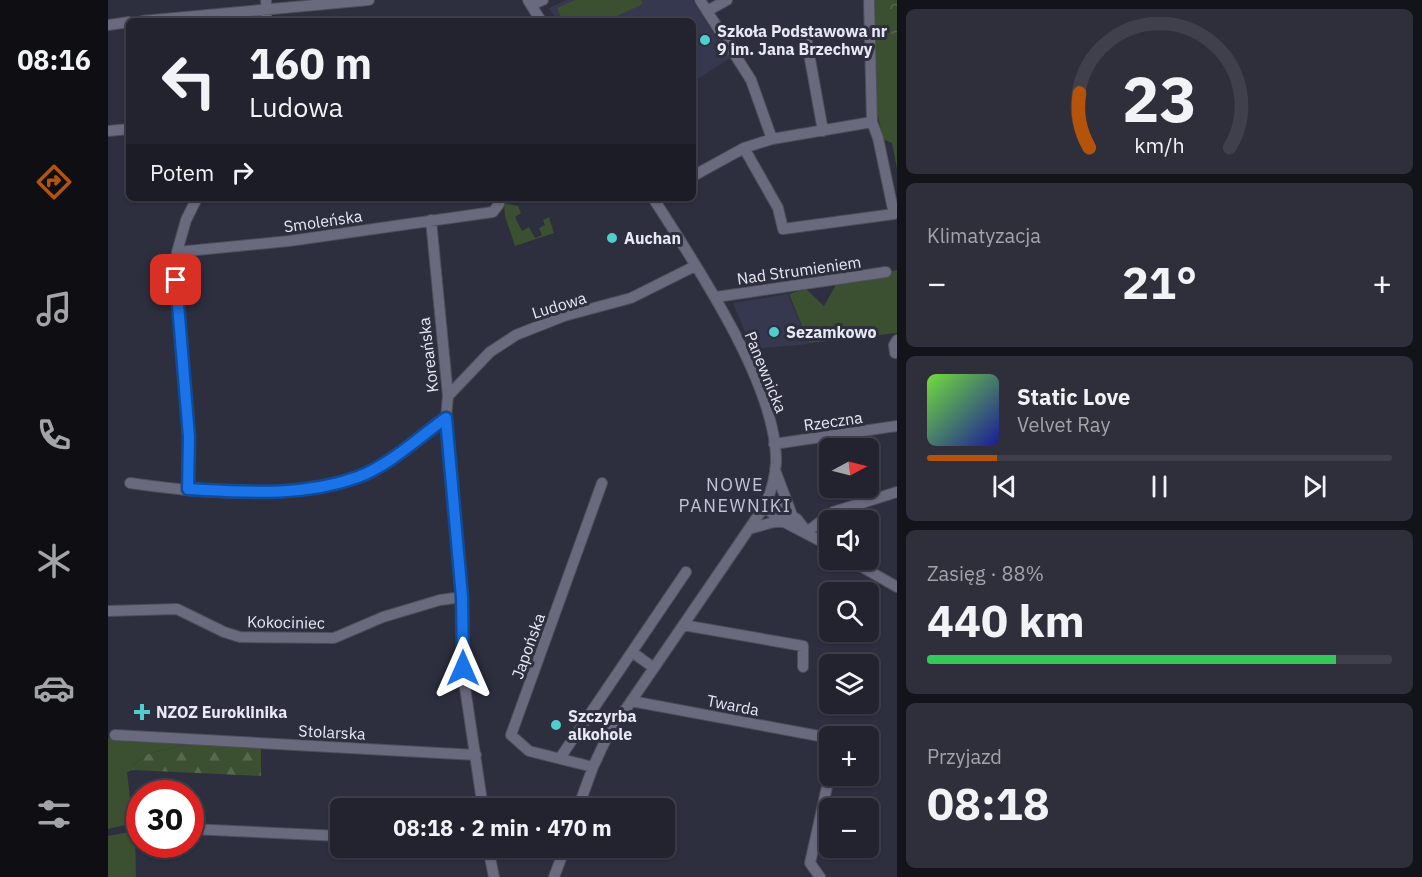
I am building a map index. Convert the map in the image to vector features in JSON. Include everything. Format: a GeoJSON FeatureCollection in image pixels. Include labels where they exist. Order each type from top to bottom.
{"type":"FeatureCollection","features":[{"type":"Feature","properties":{"kind":"street"},"geometry":{"type":"LineString","coordinates":[[164,18],[267,4],[369,0]]}},
{"type":"Feature","properties":{"kind":"street"},"geometry":{"type":"LineString","coordinates":[[539,18],[529,3],[543,0]]}},
{"type":"Feature","properties":{"kind":"street"},"geometry":{"type":"LineString","coordinates":[[700,0],[751,80],[772,139]]}},
{"type":"Feature","properties":{"kind":"street"},"geometry":{"type":"LineString","coordinates":[[707,10],[727,0]]}},
{"type":"Feature","properties":{"kind":"street"},"geometry":{"type":"LineString","coordinates":[[744,148],[778,208],[783,229],[894,214],[878,138],[872,122],[869,0]]}},
{"type":"Feature","properties":{"kind":"street"},"geometry":{"type":"LineString","coordinates":[[108,27],[126,23]]}},
{"type":"Feature","properties":{"kind":"street"},"geometry":{"type":"LineString","coordinates":[[806,37],[823,131]]}},
{"type":"Feature","properties":{"kind":"street"},"geometry":{"type":"LineString","coordinates":[[696,174],[744,148],[772,139],[872,122]]}},
{"type":"Feature","properties":{"kind":"street"},"geometry":{"type":"LineString","coordinates":[[108,131],[126,129]]}},
{"type":"Feature","properties":{"kind":"street"},"geometry":{"type":"LineString","coordinates":[[188,489],[189,437],[176,280],[177,252],[186,220],[196,201]]}},
{"type":"Feature","properties":{"kind":"street","name":"Smoleńska"},"geometry":{"type":"LineString","coordinates":[[177,252],[289,242],[494,212],[498,201]]}},
{"type":"Feature","properties":{"kind":"street","name":"Panewnicka"},"geometry":{"type":"LineString","coordinates":[[581,798],[592,766],[608,735],[766,504],[775,469],[774,444],[767,412],[752,373],[716,297],[657,201]]}},
{"type":"Feature","properties":{"kind":"street","name":"Koreańska"},"geometry":{"type":"LineString","coordinates":[[430,220],[448,396],[446,418],[462,597],[464,681],[482,798]]}},
{"type":"Feature","properties":{"kind":"street","name":"Ludowa"},"geometry":{"type":"LineString","coordinates":[[448,396],[490,352],[516,335],[564,316],[631,298],[695,266]]}},
{"type":"Feature","properties":{"kind":"street","name":"Nad Strumieniem"},"geometry":{"type":"LineString","coordinates":[[716,297],[886,272]]}},
{"type":"Feature","properties":{"kind":"street"},"geometry":{"type":"LineString","coordinates":[[895,353],[894,345],[897,340]]}},
{"type":"Feature","properties":{"kind":"street"},"geometry":{"type":"LineString","coordinates":[[130,483],[188,489],[277,493],[359,477],[386,461],[446,418]]}},
{"type":"Feature","properties":{"kind":"street","name":"Rzeczna"},"geometry":{"type":"LineString","coordinates":[[774,444],[897,426]]}},
{"type":"Feature","properties":{"kind":"street"},"geometry":{"type":"LineString","coordinates":[[775,469],[788,519]]}},
{"type":"Feature","properties":{"kind":"street","name":"Japońska"},"geometry":{"type":"LineString","coordinates":[[592,766],[529,751],[511,735],[602,483]]}},
{"type":"Feature","properties":{"kind":"street"},"geometry":{"type":"LineString","coordinates":[[807,532],[833,512],[897,492]]}},
{"type":"Feature","properties":{"kind":"street"},"geometry":{"type":"LineString","coordinates":[[766,504],[819,539]]}},
{"type":"Feature","properties":{"kind":"street"},"geometry":{"type":"LineString","coordinates":[[749,529],[788,519]]}},
{"type":"Feature","properties":{"kind":"street"},"geometry":{"type":"LineString","coordinates":[[867,570],[897,588]]}},
{"type":"Feature","properties":{"kind":"street"},"geometry":{"type":"LineString","coordinates":[[560,758],[686,572]]}},
{"type":"Feature","properties":{"kind":"street","name":"Kokociniec"},"geometry":{"type":"LineString","coordinates":[[108,611],[177,609],[224,632],[240,637],[334,638],[383,617],[440,600],[462,597]]}},
{"type":"Feature","properties":{"kind":"street"},"geometry":{"type":"LineString","coordinates":[[683,625],[803,646],[803,667]]}},
{"type":"Feature","properties":{"kind":"street"},"geometry":{"type":"LineString","coordinates":[[632,652],[654,668]]}},
{"type":"Feature","properties":{"kind":"street","name":"Twarda"},"geometry":{"type":"LineString","coordinates":[[631,701],[819,736]]}},
{"type":"Feature","properties":{"kind":"street","name":"Stolarska"},"geometry":{"type":"LineString","coordinates":[[115,735],[476,755]]}},
{"type":"Feature","properties":{"kind":"street"},"geometry":{"type":"LineString","coordinates":[[819,877],[810,863],[827,786]]}},
{"type":"Feature","properties":{"kind":"street"},"geometry":{"type":"LineString","coordinates":[[204,830],[330,836]]}},
{"type":"Feature","properties":{"kind":"street"},"geometry":{"type":"LineString","coordinates":[[490,858],[494,877]]}},
{"type":"Feature","properties":{"kind":"street"},"geometry":{"type":"LineString","coordinates":[[554,877],[561,858]]}},
{"type":"Feature","properties":{"kind":"shaded area","name":"Szkoła Podstawowa nr 9 im. Jana Brzechwy"},"geometry":{"type":"Polygon","coordinates":[[[566,0],[692,0],[730,58],[696,80],[696,18],[555,18],[549,8],[566,0]]]}},
{"type":"Feature","properties":{"kind":"shaded area","name":"Sezamkowo"},"geometry":{"type":"Polygon","coordinates":[[[788,294],[809,344],[752,349],[733,303],[788,294]]]}},
{"type":"Feature","properties":{"kind":"green space"},"geometry":{"type":"Polygon","coordinates":[[[575,0],[641,0],[643,4],[613,18],[562,18],[557,8],[575,0]]]}},
{"type":"Feature","properties":{"kind":"green space"},"geometry":{"type":"Polygon","coordinates":[[[874,0],[897,0],[897,169],[892,143],[883,139],[877,111],[874,0]]]}},
{"type":"Feature","properties":{"kind":"green space"},"geometry":{"type":"Polygon","coordinates":[[[888,0],[897,0],[897,37],[892,38],[888,0]]]}},
{"type":"Feature","properties":{"kind":"green space"},"geometry":{"type":"Polygon","coordinates":[[[504,203],[518,206],[521,213],[515,217],[522,231],[529,227],[535,238],[542,235],[539,228],[545,225],[543,220],[549,217],[554,233],[515,246],[505,216],[504,203]]]}},
{"type":"Feature","properties":{"kind":"green space"},"geometry":{"type":"Polygon","coordinates":[[[897,270],[897,333],[809,343],[789,294],[806,289],[824,306],[838,281],[897,270]]]}},
{"type":"Feature","properties":{"kind":"green space"},"geometry":{"type":"Polygon","coordinates":[[[108,738],[185,745],[148,754],[133,765],[133,770],[127,772],[128,780],[126,780],[126,825],[108,829],[108,738]]]}},
{"type":"Feature","properties":{"kind":"green space"},"geometry":{"type":"Polygon","coordinates":[[[185,745],[261,747],[261,776],[133,770],[133,765],[148,754],[185,745]]]}},
{"type":"Feature","properties":{"kind":"green space"},"geometry":{"type":"Polygon","coordinates":[[[126,833],[126,858],[136,858],[136,877],[108,877],[108,836],[126,833]]]}},
{"type":"Feature","properties":{"kind":"place","name":"Szkoła Podstawowa nr 9 im. Jana Brzechwy"},"geometry":{"type":"Point","coordinates":[705,40]}},
{"type":"Feature","properties":{"kind":"place","name":"Auchan"},"geometry":{"type":"Point","coordinates":[612,238]}},
{"type":"Feature","properties":{"kind":"place","name":"Sezamkowo"},"geometry":{"type":"Point","coordinates":[774,332]}},
{"type":"Feature","properties":{"kind":"place","name":"NZOZ Euroklinika"},"geometry":{"type":"Point","coordinates":[142,712]}},
{"type":"Feature","properties":{"kind":"place","name":"Szczyrba alkohole"},"geometry":{"type":"Point","coordinates":[556,725]}},
{"type":"Feature","properties":{"kind":"district","name":"NOWE PANEWNIKI"},"geometry":{"type":"Point","coordinates":[735,494]}},
{"type":"Feature","properties":{"kind":"route"},"geometry":{"type":"LineString","coordinates":[[176,280],[189,437],[188,489],[277,493],[359,477],[386,461],[446,418],[462,597],[463,668]]}}]}
